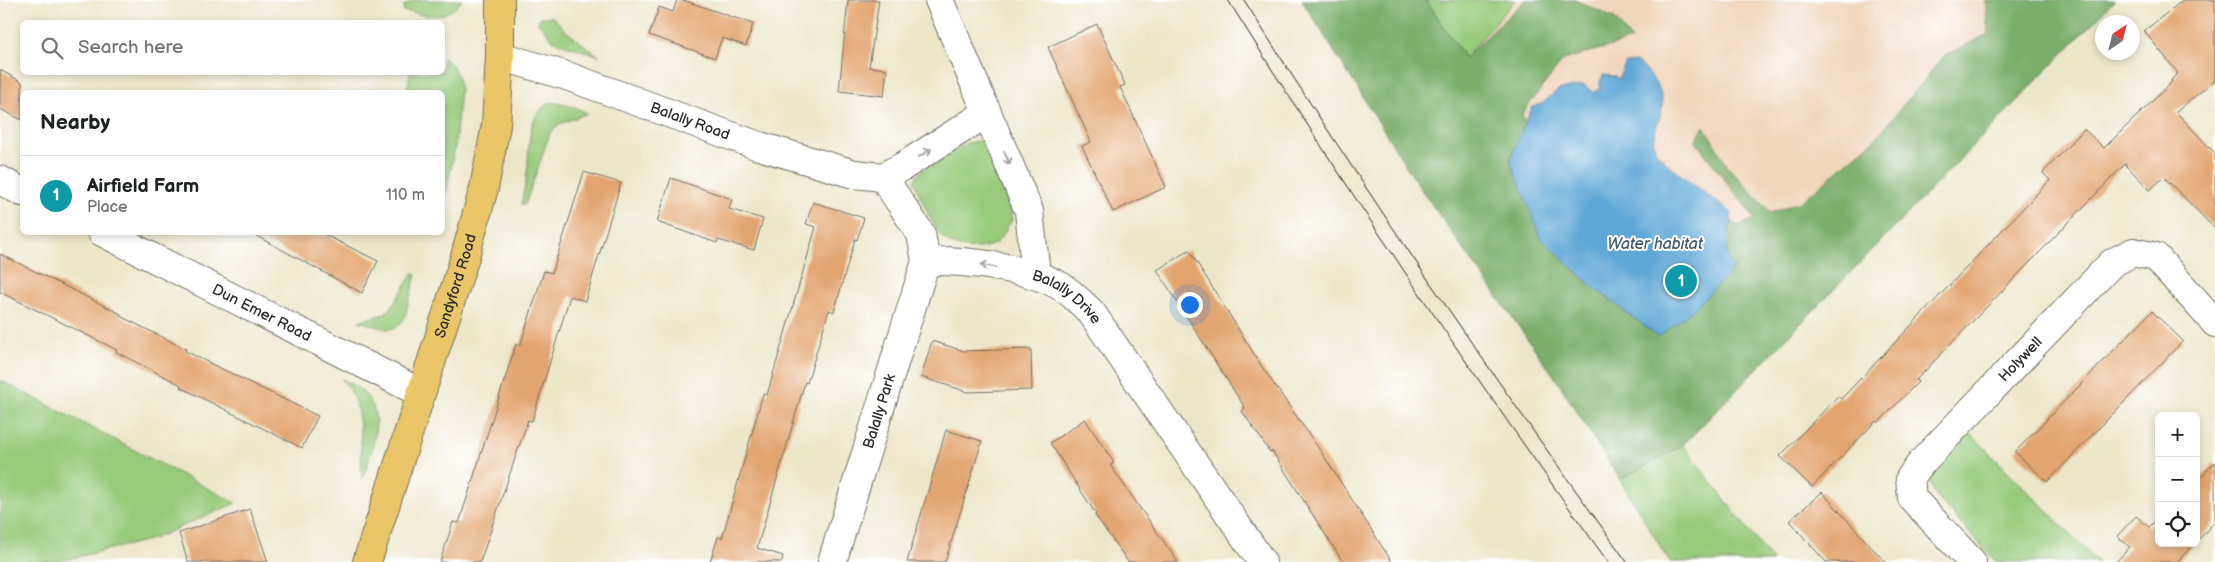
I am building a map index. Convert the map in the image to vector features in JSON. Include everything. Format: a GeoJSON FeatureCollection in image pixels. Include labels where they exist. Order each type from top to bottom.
{"type":"FeatureCollection","features":[{"type":"Feature","properties":{"kind":"main road","name":"Sandyford Road"},"geometry":{"type":"LineString","coordinates":[[367,562],[464,260],[484,188],[496,125],[500,56],[500,0]]}},
{"type":"Feature","properties":{"kind":"street","name":"Balally Drive"},"geometry":{"type":"LineString","coordinates":[[939,0],[1029,211],[1036,274],[1063,287],[1091,312],[1262,562]]}},
{"type":"Feature","properties":{"kind":"street","name":"Balally Road"},"geometry":{"type":"LineString","coordinates":[[500,56],[567,76],[756,145],[854,174],[883,177]]}},
{"type":"Feature","properties":{"kind":"street"},"geometry":{"type":"LineString","coordinates":[[987,113],[883,177],[921,234],[926,261],[950,261],[1036,274]]}},
{"type":"Feature","properties":{"kind":"street"},"geometry":{"type":"LineString","coordinates":[[0,180],[20,191]]}},
{"type":"Feature","properties":{"kind":"street","name":"Dun Emer Road"},"geometry":{"type":"LineString","coordinates":[[108,235],[421,393]]}},
{"type":"Feature","properties":{"kind":"street","name":"Holywell"},"geometry":{"type":"LineString","coordinates":[[1972,562],[1912,498],[1910,478],[1922,462],[2112,263],[2133,252],[2156,257],[2215,323]]}},
{"type":"Feature","properties":{"kind":"street","name":"Balally Park"},"geometry":{"type":"LineString","coordinates":[[832,562],[926,261]]}},
{"type":"Feature","properties":{"kind":"shaded area"},"geometry":{"type":"Polygon","coordinates":[[[1341,0],[2115,0],[2100,15],[2095,15],[2095,21],[1683,445],[1341,0]]]}},
{"type":"Feature","properties":{"kind":"green space"},"geometry":{"type":"Polygon","coordinates":[[[415,0],[462,0],[449,12],[442,15],[435,16],[403,11],[404,6],[415,0]]]}},
{"type":"Feature","properties":{"kind":"green space"},"geometry":{"type":"Polygon","coordinates":[[[1302,0],[1426,0],[1465,58],[1525,0],[1575,0],[1614,18],[1632,40],[1563,60],[1522,114],[1559,199],[1716,206],[1737,226],[1755,219],[1695,141],[1704,126],[1728,167],[1771,213],[1802,201],[1876,138],[1944,56],[1988,34],[1985,0],[2115,0],[2100,15],[2095,15],[2095,21],[1683,445],[1620,480],[1556,379],[1420,188],[1302,0]]]}},
{"type":"Feature","properties":{"kind":"green space"},"geometry":{"type":"Polygon","coordinates":[[[1426,0],[1515,0],[1465,58],[1426,0]]]}},
{"type":"Feature","properties":{"kind":"green space"},"geometry":{"type":"Polygon","coordinates":[[[541,17],[553,17],[567,32],[599,56],[554,41],[538,22],[541,17]]]}},
{"type":"Feature","properties":{"kind":"green space"},"geometry":{"type":"Polygon","coordinates":[[[445,60],[452,65],[457,75],[460,88],[455,146],[445,200],[445,90],[407,90],[410,75],[445,75],[445,60]]]}},
{"type":"Feature","properties":{"kind":"green space"},"geometry":{"type":"Polygon","coordinates":[[[552,102],[574,107],[588,113],[559,124],[550,133],[525,205],[521,204],[527,177],[530,133],[533,123],[543,107],[552,102]]]}},
{"type":"Feature","properties":{"kind":"green space"},"geometry":{"type":"Polygon","coordinates":[[[985,140],[1009,194],[1012,220],[996,243],[977,248],[962,247],[949,243],[936,229],[914,180],[920,172],[967,143],[985,140]]]}},
{"type":"Feature","properties":{"kind":"green space"},"geometry":{"type":"Polygon","coordinates":[[[413,273],[416,275],[404,319],[396,328],[386,329],[359,321],[384,314],[392,307],[413,273]]]}},
{"type":"Feature","properties":{"kind":"green space"},"geometry":{"type":"Polygon","coordinates":[[[341,379],[361,390],[372,404],[375,413],[376,422],[373,445],[362,479],[358,412],[349,388],[341,379]]]}},
{"type":"Feature","properties":{"kind":"green space"},"geometry":{"type":"Polygon","coordinates":[[[0,380],[236,503],[153,539],[56,562],[0,562],[0,380]]]}},
{"type":"Feature","properties":{"kind":"green space"},"geometry":{"type":"Polygon","coordinates":[[[1969,432],[2098,562],[1996,562],[1935,495],[1930,482],[1933,472],[1940,462],[1969,432]]]}},
{"type":"Feature","properties":{"kind":"green space"},"geometry":{"type":"Polygon","coordinates":[[[1683,445],[1773,562],[1670,562],[1620,480],[1683,445]]]}},
{"type":"Feature","properties":{"kind":"water","name":"Water habitat"},"geometry":{"type":"Polygon","coordinates":[[[1637,62],[1651,76],[1661,94],[1662,108],[1654,138],[1655,149],[1677,172],[1732,213],[1726,252],[1733,269],[1691,312],[1658,337],[1592,286],[1541,238],[1510,160],[1532,107],[1543,103],[1558,90],[1584,85],[1594,93],[1600,88],[1600,81],[1603,75],[1615,76],[1618,79],[1626,63],[1637,62]]]}},
{"type":"Feature","properties":{"kind":"building"},"geometry":{"type":"Polygon","coordinates":[[[677,0],[683,0],[753,24],[746,46],[722,38],[715,58],[649,35],[659,7],[673,12],[677,0]]]}},
{"type":"Feature","properties":{"kind":"building"},"geometry":{"type":"Polygon","coordinates":[[[848,0],[879,0],[869,67],[887,69],[884,96],[839,91],[848,0]]]}},
{"type":"Feature","properties":{"kind":"building"},"geometry":{"type":"Polygon","coordinates":[[[2183,0],[2215,0],[2215,80],[2176,112],[2215,153],[2215,229],[2164,177],[2150,190],[2125,164],[1916,380],[1918,382],[1878,423],[1876,421],[1812,487],[1780,456],[1838,396],[1841,399],[2050,180],[2043,173],[2084,129],[2104,148],[2172,82],[2171,80],[2178,73],[2144,31],[2183,0]]]}},
{"type":"Feature","properties":{"kind":"building"},"geometry":{"type":"Polygon","coordinates":[[[1097,24],[1125,85],[1120,87],[1166,187],[1113,212],[1082,146],[1091,142],[1048,47],[1097,24]]]}},
{"type":"Feature","properties":{"kind":"building"},"geometry":{"type":"Polygon","coordinates":[[[0,70],[22,82],[22,90],[20,90],[20,119],[0,109],[0,70]]]}},
{"type":"Feature","properties":{"kind":"building"},"geometry":{"type":"Polygon","coordinates":[[[584,172],[621,183],[585,301],[570,296],[532,421],[528,420],[480,562],[440,562],[453,522],[459,523],[516,344],[520,346],[544,271],[552,273],[584,172]]]}},
{"type":"Feature","properties":{"kind":"building"},"geometry":{"type":"Polygon","coordinates":[[[671,178],[732,199],[729,209],[763,219],[754,250],[718,240],[717,243],[657,222],[671,178]]]}},
{"type":"Feature","properties":{"kind":"building"},"geometry":{"type":"Polygon","coordinates":[[[813,202],[864,218],[857,240],[855,239],[834,312],[829,310],[807,383],[805,382],[757,548],[783,556],[782,562],[710,562],[718,537],[722,538],[763,394],[767,395],[816,227],[806,224],[813,202]]]}},
{"type":"Feature","properties":{"kind":"building"},"geometry":{"type":"Polygon","coordinates":[[[255,235],[325,235],[378,261],[362,293],[255,235]]]}},
{"type":"Feature","properties":{"kind":"building"},"geometry":{"type":"Polygon","coordinates":[[[1189,250],[1264,370],[1320,450],[1392,562],[1343,562],[1272,451],[1270,452],[1242,411],[1245,408],[1157,270],[1189,250]]]}},
{"type":"Feature","properties":{"kind":"building"},"geometry":{"type":"Polygon","coordinates":[[[0,254],[121,314],[120,316],[186,349],[185,351],[318,416],[302,448],[180,387],[181,385],[116,352],[117,350],[0,292],[0,254]]]}},
{"type":"Feature","properties":{"kind":"building"},"geometry":{"type":"Polygon","coordinates":[[[2152,311],[2183,341],[2047,482],[2015,452],[2152,311]]]}},
{"type":"Feature","properties":{"kind":"building"},"geometry":{"type":"Polygon","coordinates":[[[932,341],[964,351],[1031,349],[1032,390],[968,392],[921,377],[932,341]]]}},
{"type":"Feature","properties":{"kind":"building"},"geometry":{"type":"Polygon","coordinates":[[[1085,419],[1114,463],[1110,465],[1178,562],[1128,562],[1095,515],[1050,443],[1085,419]]]}},
{"type":"Feature","properties":{"kind":"building"},"geometry":{"type":"Polygon","coordinates":[[[946,430],[982,441],[945,562],[907,562],[946,430]]]}},
{"type":"Feature","properties":{"kind":"building"},"geometry":{"type":"Polygon","coordinates":[[[2215,462],[2215,522],[2200,538],[2200,502],[2200,478],[2215,462]]]}},
{"type":"Feature","properties":{"kind":"building"},"geometry":{"type":"Polygon","coordinates":[[[1822,492],[1885,562],[1826,562],[1789,521],[1822,492]]]}},
{"type":"Feature","properties":{"kind":"building"},"geometry":{"type":"Polygon","coordinates":[[[250,509],[268,562],[188,562],[179,533],[250,509]]]}},
{"type":"Feature","properties":{"kind":"building"},"geometry":{"type":"Polygon","coordinates":[[[2136,516],[2149,527],[2155,521],[2155,547],[2191,547],[2177,562],[2116,562],[2130,547],[2117,536],[2136,516]]]}},
{"type":"Feature","properties":{"kind":"tram line"},"geometry":{"type":"LineString","coordinates":[[1228,0],[1319,143],[1413,284],[1509,424],[1608,562]]}},
{"type":"Feature","properties":{"kind":"tram line"},"geometry":{"type":"LineString","coordinates":[[1244,0],[1336,143],[1431,284],[1627,562]]}},
{"type":"Feature","properties":{"kind":"place","name":"Airfield Farm"},"geometry":{"type":"Point","coordinates":[1681,281]}}]}
